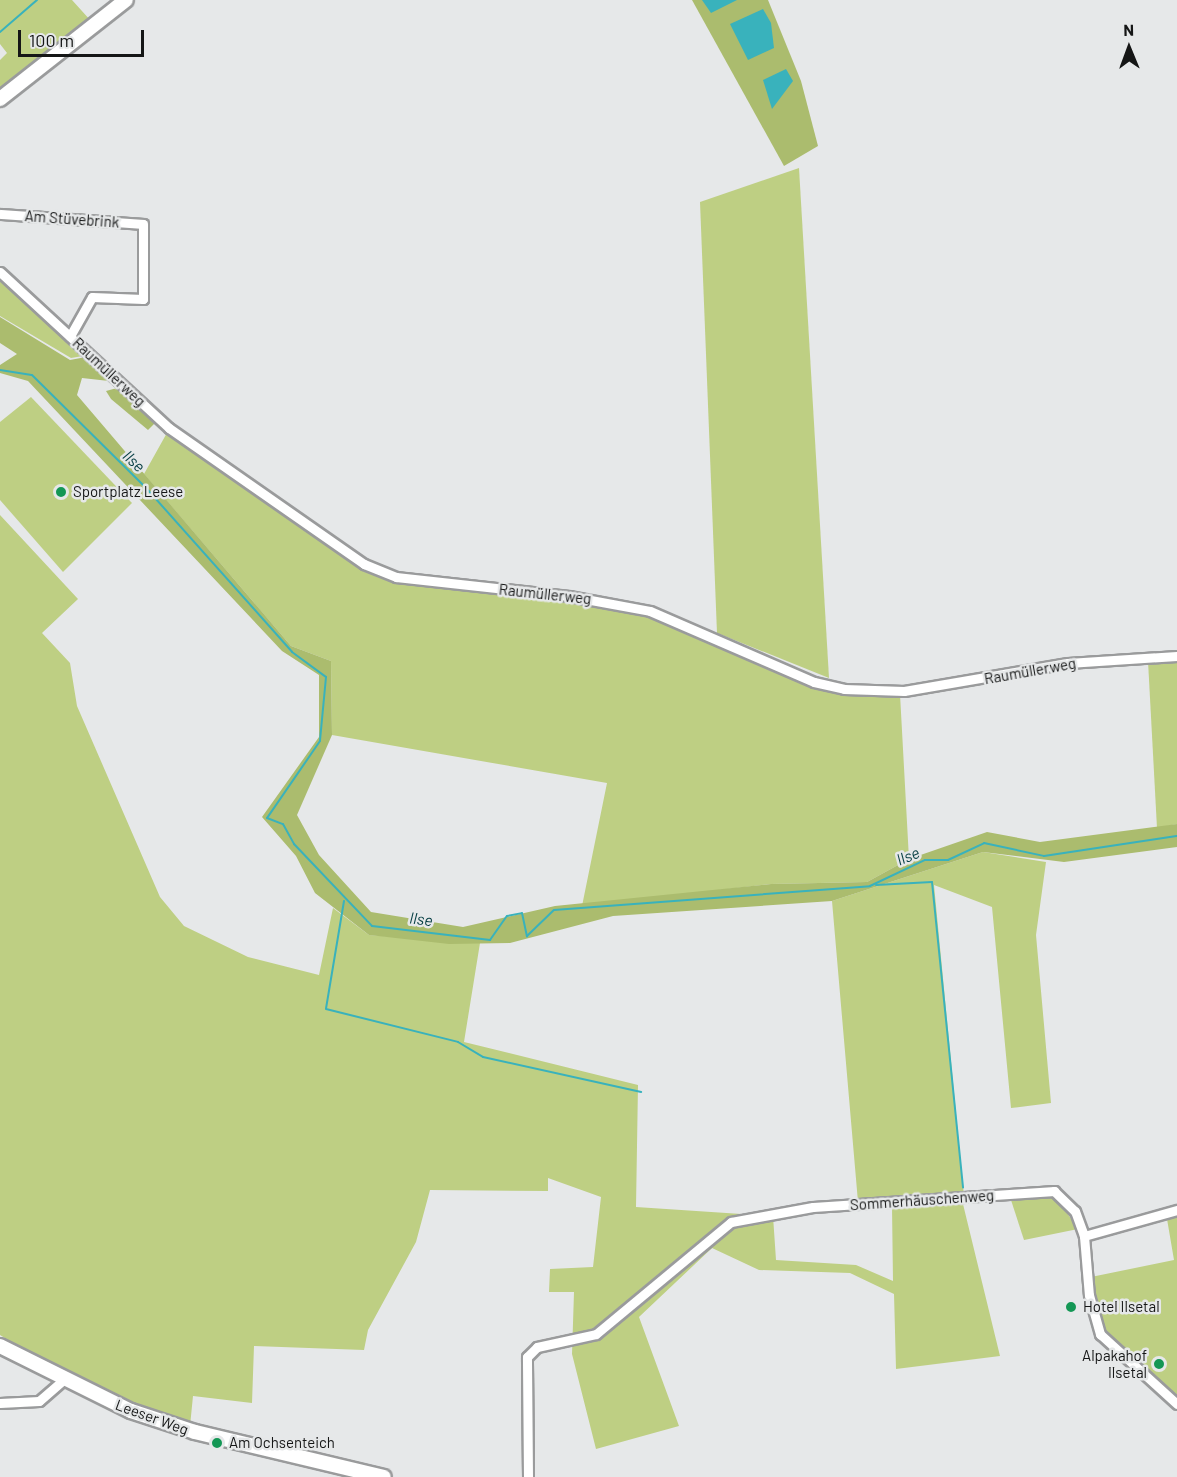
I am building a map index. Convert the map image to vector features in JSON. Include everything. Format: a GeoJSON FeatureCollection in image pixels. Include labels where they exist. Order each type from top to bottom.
{"type":"FeatureCollection","features":[{"type":"Feature","properties":{"kind":"street"},"geometry":{"type":"LineString","coordinates":[[0,99],[126,0]]}},
{"type":"Feature","properties":{"kind":"street","name":"Am Stüvebrink"},"geometry":{"type":"LineString","coordinates":[[0,214],[143,224],[143,298],[92,297],[70,336]]}},
{"type":"Feature","properties":{"kind":"street","name":"Raumüllerweg"},"geometry":{"type":"LineString","coordinates":[[0,272],[169,428],[364,564],[396,577],[640,608],[814,682],[844,689],[933,688],[1068,663],[1177,656]]}},
{"type":"Feature","properties":{"kind":"street","name":"Sommerhäuschenweg"},"geometry":{"type":"LineString","coordinates":[[528,1477],[527,1358],[537,1347],[575,1342],[619,1318],[700,1243],[731,1222],[755,1215],[1043,1189],[1064,1198],[1084,1236],[1089,1295],[1100,1334],[1177,1404]]}},
{"type":"Feature","properties":{"kind":"street"},"geometry":{"type":"LineString","coordinates":[[1084,1236],[1177,1210]]}},
{"type":"Feature","properties":{"kind":"street","name":"Leeser Weg"},"geometry":{"type":"LineString","coordinates":[[0,1346],[63,1381],[195,1432],[384,1477]]}},
{"type":"Feature","properties":{"kind":"street"},"geometry":{"type":"LineString","coordinates":[[0,1403],[39,1401],[63,1381]]}},
{"type":"Feature","properties":{"kind":"green space"},"geometry":{"type":"Polygon","coordinates":[[[0,0],[72,0],[91,21],[0,90],[0,60],[7,53],[0,44],[0,0]]]}},
{"type":"Feature","properties":{"kind":"green space"},"geometry":{"type":"Polygon","coordinates":[[[692,0],[768,0],[801,81],[818,146],[784,166],[692,0]]]}},
{"type":"Feature","properties":{"kind":"green space"},"geometry":{"type":"Polygon","coordinates":[[[799,168],[829,678],[717,633],[700,202],[799,168]]]}},
{"type":"Feature","properties":{"kind":"green space"},"geometry":{"type":"Polygon","coordinates":[[[0,278],[70,341],[83,356],[71,358],[0,316],[0,278]]]}},
{"type":"Feature","properties":{"kind":"green space"},"geometry":{"type":"Polygon","coordinates":[[[0,317],[70,360],[86,357],[109,381],[82,378],[77,395],[291,646],[331,661],[332,735],[297,815],[319,855],[371,912],[463,927],[555,906],[771,884],[867,882],[909,859],[987,832],[1040,842],[1177,824],[1177,847],[1064,862],[983,852],[832,901],[613,916],[510,943],[449,944],[369,935],[315,893],[296,856],[262,817],[319,737],[319,675],[282,651],[28,381],[0,373],[0,365],[17,354],[0,343],[0,317]]]}},
{"type":"Feature","properties":{"kind":"green space"},"geometry":{"type":"Polygon","coordinates":[[[117,388],[156,422],[148,430],[111,399],[106,391],[117,388]]]}},
{"type":"Feature","properties":{"kind":"green space","name":"Sportplatz Leese"},"geometry":{"type":"Polygon","coordinates":[[[31,397],[132,503],[63,572],[0,500],[0,422],[31,397]]]}},
{"type":"Feature","properties":{"kind":"green space"},"geometry":{"type":"Polygon","coordinates":[[[168,431],[396,580],[638,611],[844,693],[900,694],[909,859],[867,882],[771,884],[582,906],[607,783],[332,735],[331,661],[291,646],[144,474],[168,431]]]}},
{"type":"Feature","properties":{"kind":"green space"},"geometry":{"type":"Polygon","coordinates":[[[0,515],[78,599],[42,633],[70,663],[77,706],[160,897],[184,926],[248,957],[319,975],[333,908],[369,935],[480,943],[464,1042],[638,1085],[636,1207],[773,1216],[776,1260],[856,1265],[893,1281],[892,1207],[962,1200],[1000,1356],[896,1369],[894,1294],[850,1273],[759,1270],[712,1248],[639,1317],[679,1426],[596,1449],[572,1354],[574,1292],[549,1292],[550,1269],[593,1267],[601,1197],[548,1178],[548,1191],[430,1190],[416,1242],[368,1330],[364,1350],[254,1346],[252,1403],[193,1396],[190,1426],[60,1372],[0,1335],[0,515]]]}},
{"type":"Feature","properties":{"kind":"green space"},"geometry":{"type":"Polygon","coordinates":[[[1177,659],[1177,824],[1157,828],[1148,661],[1177,659]]]}},
{"type":"Feature","properties":{"kind":"green space"},"geometry":{"type":"Polygon","coordinates":[[[983,852],[1046,862],[1036,935],[1051,1103],[1011,1108],[992,907],[934,885],[964,1196],[858,1202],[832,901],[983,852]]]}},
{"type":"Feature","properties":{"kind":"green space"},"geometry":{"type":"Polygon","coordinates":[[[1055,1195],[1078,1229],[1024,1240],[1010,1197],[1055,1195]]]}},
{"type":"Feature","properties":{"kind":"green space"},"geometry":{"type":"Polygon","coordinates":[[[1177,1215],[1177,1395],[1103,1333],[1091,1277],[1174,1260],[1167,1219],[1177,1215]]]}},
{"type":"Feature","properties":{"kind":"water"},"geometry":{"type":"Polygon","coordinates":[[[702,0],[737,0],[711,13],[702,0]]]}},
{"type":"Feature","properties":{"kind":"water"},"geometry":{"type":"Polygon","coordinates":[[[763,9],[771,23],[774,48],[748,60],[730,24],[763,9]]]}},
{"type":"Feature","properties":{"kind":"water"},"geometry":{"type":"Polygon","coordinates":[[[786,69],[793,81],[772,109],[763,80],[786,69]]]}},
{"type":"Feature","properties":{"kind":"waterway"},"geometry":{"type":"LineString","coordinates":[[0,32],[37,0]]}},
{"type":"Feature","properties":{"kind":"waterway","name":"Ilse"},"geometry":{"type":"LineString","coordinates":[[0,370],[32,375],[147,489],[292,652],[326,677],[320,741],[267,818],[283,824],[294,844],[372,926],[490,940],[507,916],[522,913],[527,936],[554,910],[870,886],[925,860],[948,860],[984,843],[1044,856],[1177,836]]}},
{"type":"Feature","properties":{"kind":"waterway"},"geometry":{"type":"LineString","coordinates":[[876,885],[932,882],[963,1187]]}},
{"type":"Feature","properties":{"kind":"waterway"},"geometry":{"type":"LineString","coordinates":[[344,901],[326,1009],[458,1042],[483,1057],[641,1092]]}},
{"type":"Feature","properties":{"kind":"place","name":"Sportplatz Leese"},"geometry":{"type":"Point","coordinates":[61,492]}},
{"type":"Feature","properties":{"kind":"place","name":"Hotel Ilsetal"},"geometry":{"type":"Point","coordinates":[1071,1307]}},
{"type":"Feature","properties":{"kind":"place","name":"Alpakahof Ilsetal"},"geometry":{"type":"Point","coordinates":[1159,1364]}},
{"type":"Feature","properties":{"kind":"place","name":"Am Ochsenteich"},"geometry":{"type":"Point","coordinates":[217,1443]}}]}
